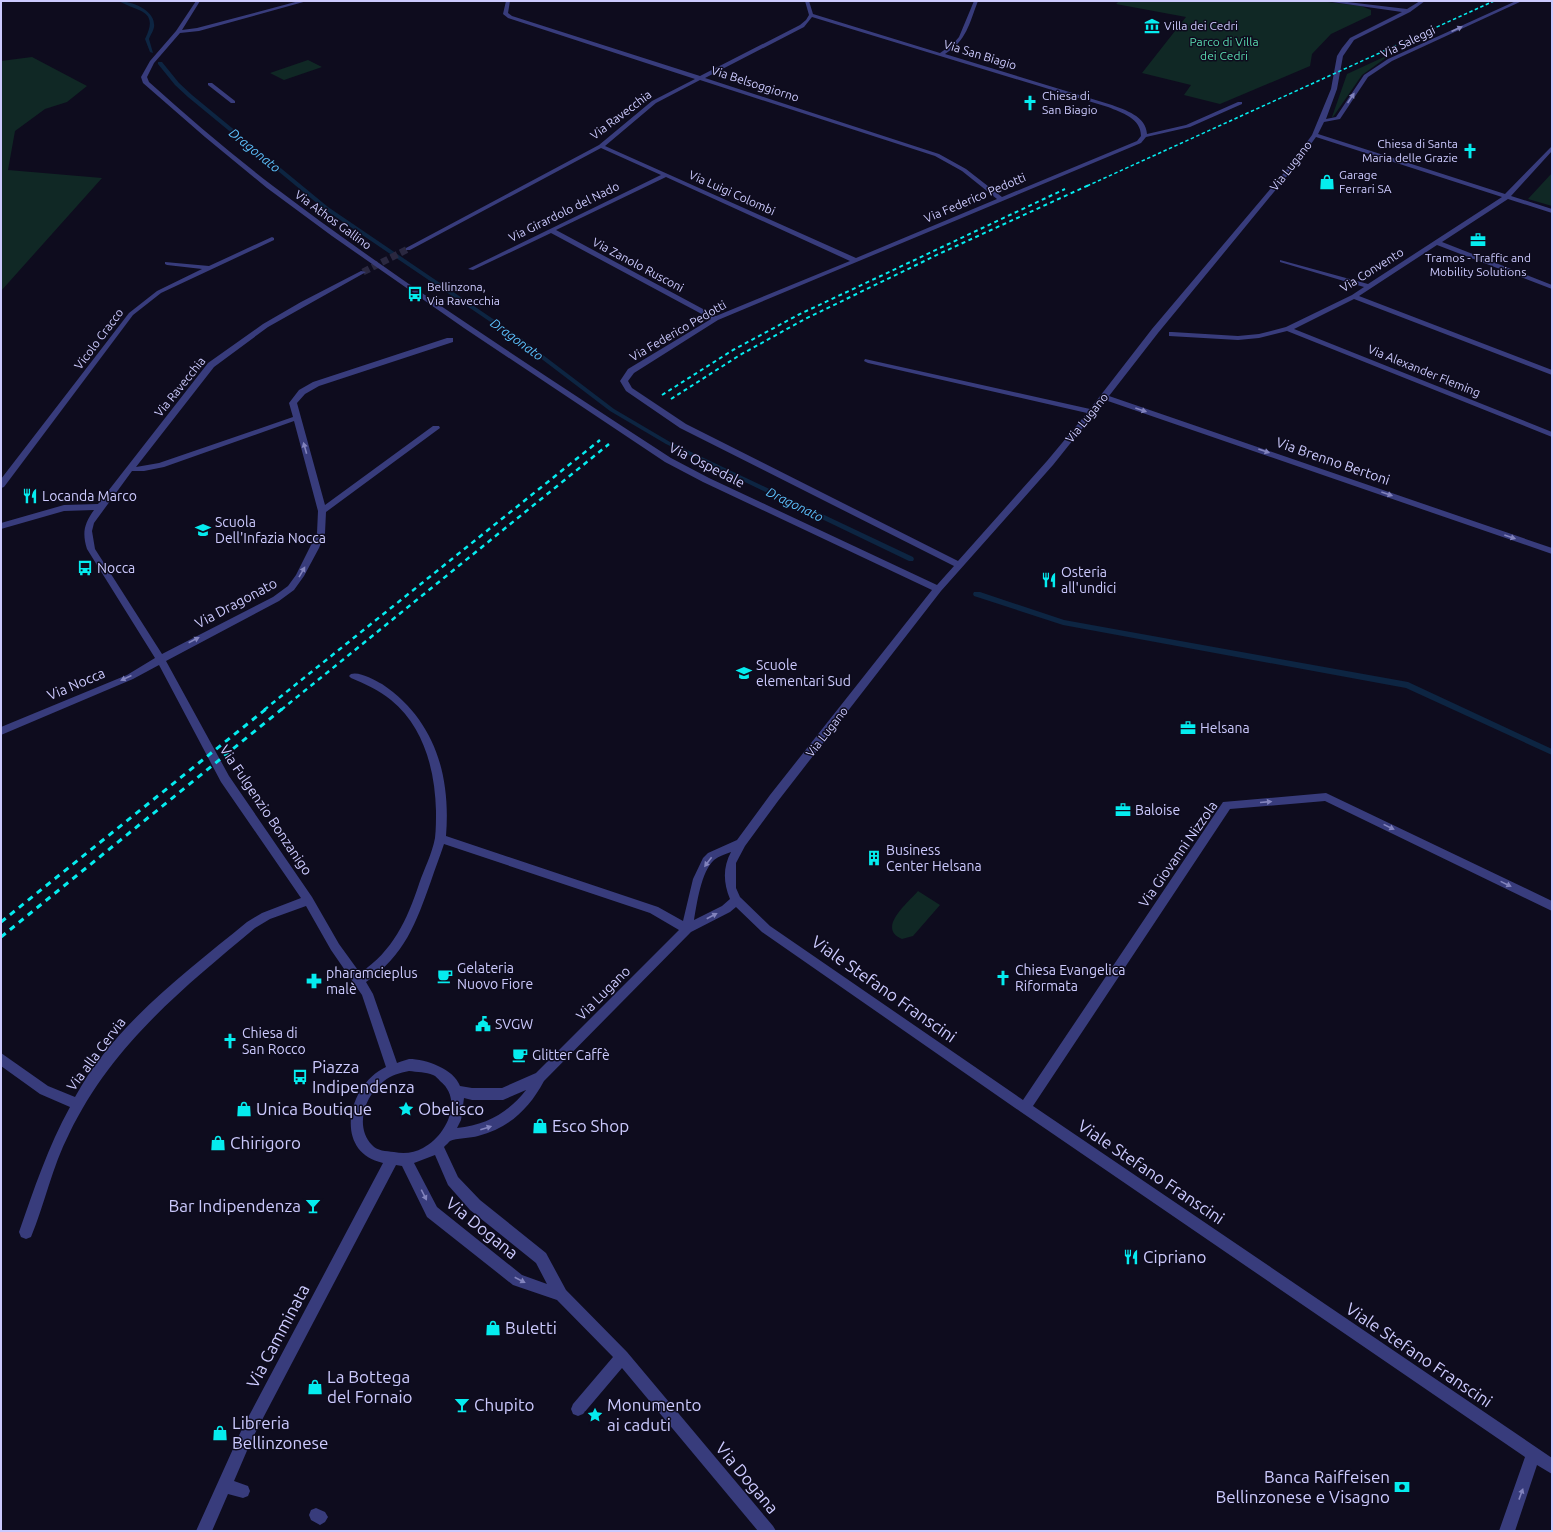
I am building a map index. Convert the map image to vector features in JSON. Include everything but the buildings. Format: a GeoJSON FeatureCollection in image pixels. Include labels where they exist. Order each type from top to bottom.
{"type":"FeatureCollection","features":[{"type":"Feature","properties":{"kind":"street","name":"Via Athos Gallino"},"geometry":{"type":"LineString","coordinates":[[198,1],[178,32],[152,62],[144,77],[146,83],[164,100],[307,216],[418,294],[600,415]]}},
{"type":"Feature","properties":{"kind":"street"},"geometry":{"type":"LineString","coordinates":[[178,32],[197,30],[305,1]]}},
{"type":"Feature","properties":{"kind":"street","name":"Via Belsoggiorno"},"geometry":{"type":"LineString","coordinates":[[508,1],[504,10],[505,14],[510,17],[937,155],[964,170],[1001,199]]}},
{"type":"Feature","properties":{"kind":"street"},"geometry":{"type":"LineString","coordinates":[[806,1],[811,15]]}},
{"type":"Feature","properties":{"kind":"street"},"geometry":{"type":"LineString","coordinates":[[941,54],[955,45],[961,37],[976,1]]}},
{"type":"Feature","properties":{"kind":"street"},"geometry":{"type":"LineString","coordinates":[[1327,1],[1408,11]]}},
{"type":"Feature","properties":{"kind":"street","name":"Via Lugano"},"geometry":{"type":"LineString","coordinates":[[448,1135],[469,1133],[491,1127],[510,1116],[532,1094],[540,1077],[687,929],[726,909],[736,900],[731,888],[730,874],[735,853],[741,843],[938,589],[1050,463],[1104,397],[1155,330],[1261,204],[1315,135],[1334,89],[1340,56],[1344,49],[1352,40],[1362,33],[1408,11],[1423,1]]}},
{"type":"Feature","properties":{"kind":"street","name":"Via Saleggi"},"geometry":{"type":"LineString","coordinates":[[1322,121],[1338,118],[1366,76],[1390,60],[1520,1]]}},
{"type":"Feature","properties":{"kind":"street","name":"Via Ravecchia"},"geometry":{"type":"LineString","coordinates":[[408,249],[602,146],[634,117],[654,102],[796,30],[808,21],[811,15]]}},
{"type":"Feature","properties":{"kind":"street","name":"Via San Biagio"},"geometry":{"type":"LineString","coordinates":[[811,15],[1110,106],[1132,115],[1140,122],[1144,130],[1144,136]]}},
{"type":"Feature","properties":{"kind":"street"},"geometry":{"type":"LineString","coordinates":[[210,84],[233,102]]}},
{"type":"Feature","properties":{"kind":"street"},"geometry":{"type":"LineString","coordinates":[[1072,94],[1079,88]]}},
{"type":"Feature","properties":{"kind":"street","name":"Via Federico Pedotti"},"geometry":{"type":"LineString","coordinates":[[959,565],[683,426],[629,389],[624,381],[631,371],[716,319],[1139,142],[1144,136],[1188,126],[1240,103]]}},
{"type":"Feature","properties":{"kind":"street"},"geometry":{"type":"LineString","coordinates":[[1315,135],[1552,211]]}},
{"type":"Feature","properties":{"kind":"street","name":"Via Luigi Colombi"},"geometry":{"type":"LineString","coordinates":[[602,146],[854,260]]}},
{"type":"Feature","properties":{"kind":"street","name":"Via Convento"},"geometry":{"type":"LineString","coordinates":[[1172,334],[1238,338],[1259,336],[1288,329],[1354,296],[1506,197],[1552,148]]}},
{"type":"Feature","properties":{"kind":"street","name":"Via Girardolo del Nado"},"geometry":{"type":"LineString","coordinates":[[471,269],[666,174]]}},
{"type":"Feature","properties":{"kind":"street","name":"Via Zanolo Rusconi"},"geometry":{"type":"LineString","coordinates":[[551,230],[716,319]]}},
{"type":"Feature","properties":{"kind":"street","name":"Vicolo Cracco"},"geometry":{"type":"LineString","coordinates":[[1,485],[131,314],[159,292],[272,239]]}},
{"type":"Feature","properties":{"kind":"street"},"geometry":{"type":"LineString","coordinates":[[1436,242],[1552,287]]}},
{"type":"Feature","properties":{"kind":"street"},"geometry":{"type":"LineString","coordinates":[[1282,261],[1369,286]]}},
{"type":"Feature","properties":{"kind":"street"},"geometry":{"type":"LineString","coordinates":[[167,263],[208,268]]}},
{"type":"Feature","properties":{"kind":"street","name":"Via Ravecchia"},"geometry":{"type":"LineString","coordinates":[[100,507],[211,365],[232,347],[268,323],[306,300],[363,272]]}},
{"type":"Feature","properties":{"kind":"street"},"geometry":{"type":"LineString","coordinates":[[1354,296],[1552,373]]}},
{"type":"Feature","properties":{"kind":"street","name":"Via Alexander Fleming"},"geometry":{"type":"LineString","coordinates":[[1288,329],[1552,435]]}},
{"type":"Feature","properties":{"kind":"street","name":"Via Dragonato"},"geometry":{"type":"LineString","coordinates":[[160,660],[276,598],[290,588],[300,576],[315,548],[321,533],[322,511],[293,403],[302,392],[316,384],[450,340]]}},
{"type":"Feature","properties":{"kind":"street"},"geometry":{"type":"LineString","coordinates":[[868,361],[1092,412]]}},
{"type":"Feature","properties":{"kind":"street","name":"Via Brenno Bertoni"},"geometry":{"type":"LineString","coordinates":[[1104,397],[1552,552]]}},
{"type":"Feature","properties":{"kind":"street","name":"Via Ospedale"},"geometry":{"type":"LineString","coordinates":[[600,415],[668,460],[706,480],[938,589]]}},
{"type":"Feature","properties":{"kind":"street"},"geometry":{"type":"LineString","coordinates":[[130,469],[161,466],[296,418]]}},
{"type":"Feature","properties":{"kind":"street"},"geometry":{"type":"LineString","coordinates":[[322,511],[436,428]]}},
{"type":"Feature","properties":{"kind":"street"},"geometry":{"type":"LineString","coordinates":[[1,526],[64,508],[100,507]]}},
{"type":"Feature","properties":{"kind":"street","name":"Via Fulgenzio Bonzanigo"},"geometry":{"type":"LineString","coordinates":[[100,507],[90,521],[86,534],[91,549],[160,660],[225,779],[308,900],[335,947],[368,994],[393,1069]]}},
{"type":"Feature","properties":{"kind":"street","name":"Via Nocca"},"geometry":{"type":"LineString","coordinates":[[1,731],[130,677],[160,660]]}},
{"type":"Feature","properties":{"kind":"street"},"geometry":{"type":"LineString","coordinates":[[354,676],[370,680],[394,697],[422,729],[433,751],[439,775],[442,805],[440,838],[421,894],[405,933],[390,957],[371,973],[359,980]]}},
{"type":"Feature","properties":{"kind":"street","name":"Via Giovanni Nizzola"},"geometry":{"type":"LineString","coordinates":[[1025,1108],[1227,805],[1326,797],[1552,906]]}},
{"type":"Feature","properties":{"kind":"street"},"geometry":{"type":"LineString","coordinates":[[440,838],[654,910],[687,929]]}},
{"type":"Feature","properties":{"kind":"street","name":"Via Lugano"},"geometry":{"type":"LineString","coordinates":[[687,929],[692,901],[705,862],[712,856],[741,843]]}},
{"type":"Feature","properties":{"kind":"street","name":"Via alla Cervia"},"geometry":{"type":"LineString","coordinates":[[26,1232],[64,1130],[78,1104],[119,1043],[162,999],[251,925],[266,916],[308,900]]}},
{"type":"Feature","properties":{"kind":"street","name":"Viale Stefano Franscini"},"geometry":{"type":"LineString","coordinates":[[736,900],[766,929],[1025,1108],[1552,1467]]}},
{"type":"Feature","properties":{"kind":"street"},"geometry":{"type":"LineString","coordinates":[[1,1059],[44,1090],[78,1104]]}},
{"type":"Feature","properties":{"kind":"street"},"geometry":{"type":"LineString","coordinates":[[425,1065],[439,1070],[450,1079],[457,1091],[458,1106],[455,1122],[448,1135],[437,1146],[422,1155],[406,1160],[391,1161],[376,1156],[364,1147],[357,1134],[355,1120],[359,1104],[367,1090],[379,1078],[393,1069],[425,1065]]}},
{"type":"Feature","properties":{"kind":"street","name":"Via Lugano"},"geometry":{"type":"LineString","coordinates":[[457,1091],[472,1094],[503,1094],[540,1077]]}},
{"type":"Feature","properties":{"kind":"street","name":"Via Dogana"},"geometry":{"type":"LineString","coordinates":[[437,1146],[454,1181],[475,1205],[541,1258],[560,1295],[622,1357],[768,1531]]}},
{"type":"Feature","properties":{"kind":"street","name":"Via Dogana"},"geometry":{"type":"LineString","coordinates":[[406,1160],[432,1212],[518,1280],[560,1295]]}},
{"type":"Feature","properties":{"kind":"street","name":"Via Camminata"},"geometry":{"type":"LineString","coordinates":[[204,1531],[247,1434],[391,1161]]}},
{"type":"Feature","properties":{"kind":"street"},"geometry":{"type":"LineString","coordinates":[[578,1409],[622,1357]]}},
{"type":"Feature","properties":{"kind":"street"},"geometry":{"type":"LineString","coordinates":[[1507,1531],[1533,1454]]}},
{"type":"Feature","properties":{"kind":"street"},"geometry":{"type":"LineString","coordinates":[[224,1486],[243,1491]]}},
{"type":"Feature","properties":{"kind":"green space","name":"Parco di Villa dei Cedri"},"geometry":{"type":"Polygon","coordinates":[[[1119,1],[1320,1],[1361,6],[1371,10],[1371,15],[1331,34],[1312,54],[1310,66],[1220,104],[1184,95],[1191,85],[1142,73],[1186,17],[1116,4],[1119,1]]]}},
{"type":"Feature","properties":{"kind":"green space"},"geometry":{"type":"Polygon","coordinates":[[[32,57],[87,86],[67,102],[45,109],[15,131],[8,170],[102,178],[1,291],[1,61],[32,57]]]}},
{"type":"Feature","properties":{"kind":"green space"},"geometry":{"type":"Polygon","coordinates":[[[1387,57],[1362,75],[1332,117],[1347,74],[1387,57]]]}},
{"type":"Feature","properties":{"kind":"green space"},"geometry":{"type":"Polygon","coordinates":[[[308,60],[322,67],[284,80],[270,73],[308,60]]]}},
{"type":"Feature","properties":{"kind":"green space"},"geometry":{"type":"Polygon","coordinates":[[[1552,173],[1552,206],[1528,199],[1552,173]]]}},
{"type":"Feature","properties":{"kind":"green space"},"geometry":{"type":"Polygon","coordinates":[[[918,891],[940,905],[913,936],[902,939],[895,934],[892,929],[893,922],[896,915],[918,891]]]}},
{"type":"Feature","properties":{"kind":"waterway","name":"Dragonato"},"geometry":{"type":"LineString","coordinates":[[121,1],[142,10],[151,18],[151,31],[147,39],[152,52]]}},
{"type":"Feature","properties":{"kind":"waterway","name":"Dragonato"},"geometry":{"type":"LineString","coordinates":[[160,63],[177,84],[190,96],[326,208],[516,337],[612,410],[668,443],[911,559]]}},
{"type":"Feature","properties":{"kind":"waterway"},"geometry":{"type":"LineString","coordinates":[[977,594],[1063,622],[1408,685],[1552,752]]}},
{"type":"Feature","properties":{"kind":"tunnel"},"geometry":{"type":"LineString","coordinates":[[363,272],[408,249]]}},
{"type":"Feature","properties":{"kind":"railway"},"geometry":{"type":"LineString","coordinates":[[1087,186],[1494,1]]}},
{"type":"Feature","properties":{"kind":"railway"},"geometry":{"type":"LineString","coordinates":[[671,399],[740,355],[805,319],[941,253],[1089,185]]}},
{"type":"Feature","properties":{"kind":"railway"},"geometry":{"type":"LineString","coordinates":[[662,395],[733,350],[798,315],[1065,189]]}},
{"type":"Feature","properties":{"kind":"railway"},"geometry":{"type":"LineString","coordinates":[[264,710],[600,440]]}},
{"type":"Feature","properties":{"kind":"railway"},"geometry":{"type":"LineString","coordinates":[[281,710],[609,444]]}},
{"type":"Feature","properties":{"kind":"railway"},"geometry":{"type":"LineString","coordinates":[[1,922],[266,709]]}},
{"type":"Feature","properties":{"kind":"railway"},"geometry":{"type":"LineString","coordinates":[[1,937],[282,709]]}},
{"type":"Feature","properties":{"kind":"place","name":"Villa dei Cedri"},"geometry":{"type":"Point","coordinates":[1152,26]}},
{"type":"Feature","properties":{"kind":"place","name":"Chiesa di San Biagio"},"geometry":{"type":"Point","coordinates":[1030,103]}},
{"type":"Feature","properties":{"kind":"place","name":"Chiesa di Santa Maria delle Grazie"},"geometry":{"type":"Point","coordinates":[1470,151]}},
{"type":"Feature","properties":{"kind":"place","name":"Garage Ferrari SA"},"geometry":{"type":"Point","coordinates":[1327,182]}},
{"type":"Feature","properties":{"kind":"place","name":"Tramos - Traffic and Mobility Solutions"},"geometry":{"type":"Point","coordinates":[1478,240]}},
{"type":"Feature","properties":{"kind":"place","name":"Bellinzona, Via Ravecchia"},"geometry":{"type":"Point","coordinates":[415,294]}},
{"type":"Feature","properties":{"kind":"place","name":"Locanda Marco"},"geometry":{"type":"Point","coordinates":[30,496]}},
{"type":"Feature","properties":{"kind":"place","name":"Scuola Dell'Infazia Nocca"},"geometry":{"type":"Point","coordinates":[203,530]}},
{"type":"Feature","properties":{"kind":"place","name":"Nocca"},"geometry":{"type":"Point","coordinates":[85,568]}},
{"type":"Feature","properties":{"kind":"place","name":"Osteria all'undici"},"geometry":{"type":"Point","coordinates":[1049,580]}},
{"type":"Feature","properties":{"kind":"place","name":"Scuole elementari Sud"},"geometry":{"type":"Point","coordinates":[744,673]}},
{"type":"Feature","properties":{"kind":"place","name":"Helsana"},"geometry":{"type":"Point","coordinates":[1188,728]}},
{"type":"Feature","properties":{"kind":"place","name":"Baloise"},"geometry":{"type":"Point","coordinates":[1123,810]}},
{"type":"Feature","properties":{"kind":"place","name":"Business Center Helsana"},"geometry":{"type":"Point","coordinates":[874,858]}},
{"type":"Feature","properties":{"kind":"place","name":"Gelateria Nuovo Fiore"},"geometry":{"type":"Point","coordinates":[445,976]}},
{"type":"Feature","properties":{"kind":"place","name":"Chiesa Evangelica Riformata"},"geometry":{"type":"Point","coordinates":[1003,978]}},
{"type":"Feature","properties":{"kind":"place","name":"pharamcieplus malè"},"geometry":{"type":"Point","coordinates":[314,981]}},
{"type":"Feature","properties":{"kind":"place","name":"SVGW"},"geometry":{"type":"Point","coordinates":[483,1024]}},
{"type":"Feature","properties":{"kind":"place","name":"Chiesa di San Rocco"},"geometry":{"type":"Point","coordinates":[230,1041]}},
{"type":"Feature","properties":{"kind":"place","name":"Glitter Caffè"},"geometry":{"type":"Point","coordinates":[520,1055]}},
{"type":"Feature","properties":{"kind":"place","name":"Piazza Indipendenza"},"geometry":{"type":"Point","coordinates":[300,1077]}},
{"type":"Feature","properties":{"kind":"place","name":"Unica Boutique"},"geometry":{"type":"Point","coordinates":[244,1109]}},
{"type":"Feature","properties":{"kind":"place","name":"Obelisco"},"geometry":{"type":"Point","coordinates":[406,1109]}},
{"type":"Feature","properties":{"kind":"place","name":"Esco Shop"},"geometry":{"type":"Point","coordinates":[540,1126]}},
{"type":"Feature","properties":{"kind":"place","name":"Chirigoro"},"geometry":{"type":"Point","coordinates":[218,1143]}},
{"type":"Feature","properties":{"kind":"place","name":"Bar Indipendenza"},"geometry":{"type":"Point","coordinates":[313,1206]}},
{"type":"Feature","properties":{"kind":"place","name":"Cipriano"},"geometry":{"type":"Point","coordinates":[1131,1257]}},
{"type":"Feature","properties":{"kind":"place","name":"Buletti"},"geometry":{"type":"Point","coordinates":[493,1328]}},
{"type":"Feature","properties":{"kind":"place","name":"La Bottega del Fornaio"},"geometry":{"type":"Point","coordinates":[315,1387]}},
{"type":"Feature","properties":{"kind":"place","name":"Chupito"},"geometry":{"type":"Point","coordinates":[462,1405]}},
{"type":"Feature","properties":{"kind":"place","name":"Monumento ai caduti"},"geometry":{"type":"Point","coordinates":[595,1415]}},
{"type":"Feature","properties":{"kind":"place","name":"Libreria Bellinzonese"},"geometry":{"type":"Point","coordinates":[220,1433]}},
{"type":"Feature","properties":{"kind":"place","name":"Banca Raiffeisen Bellinzonese e Visagno"},"geometry":{"type":"Point","coordinates":[1402,1487]}}]}
